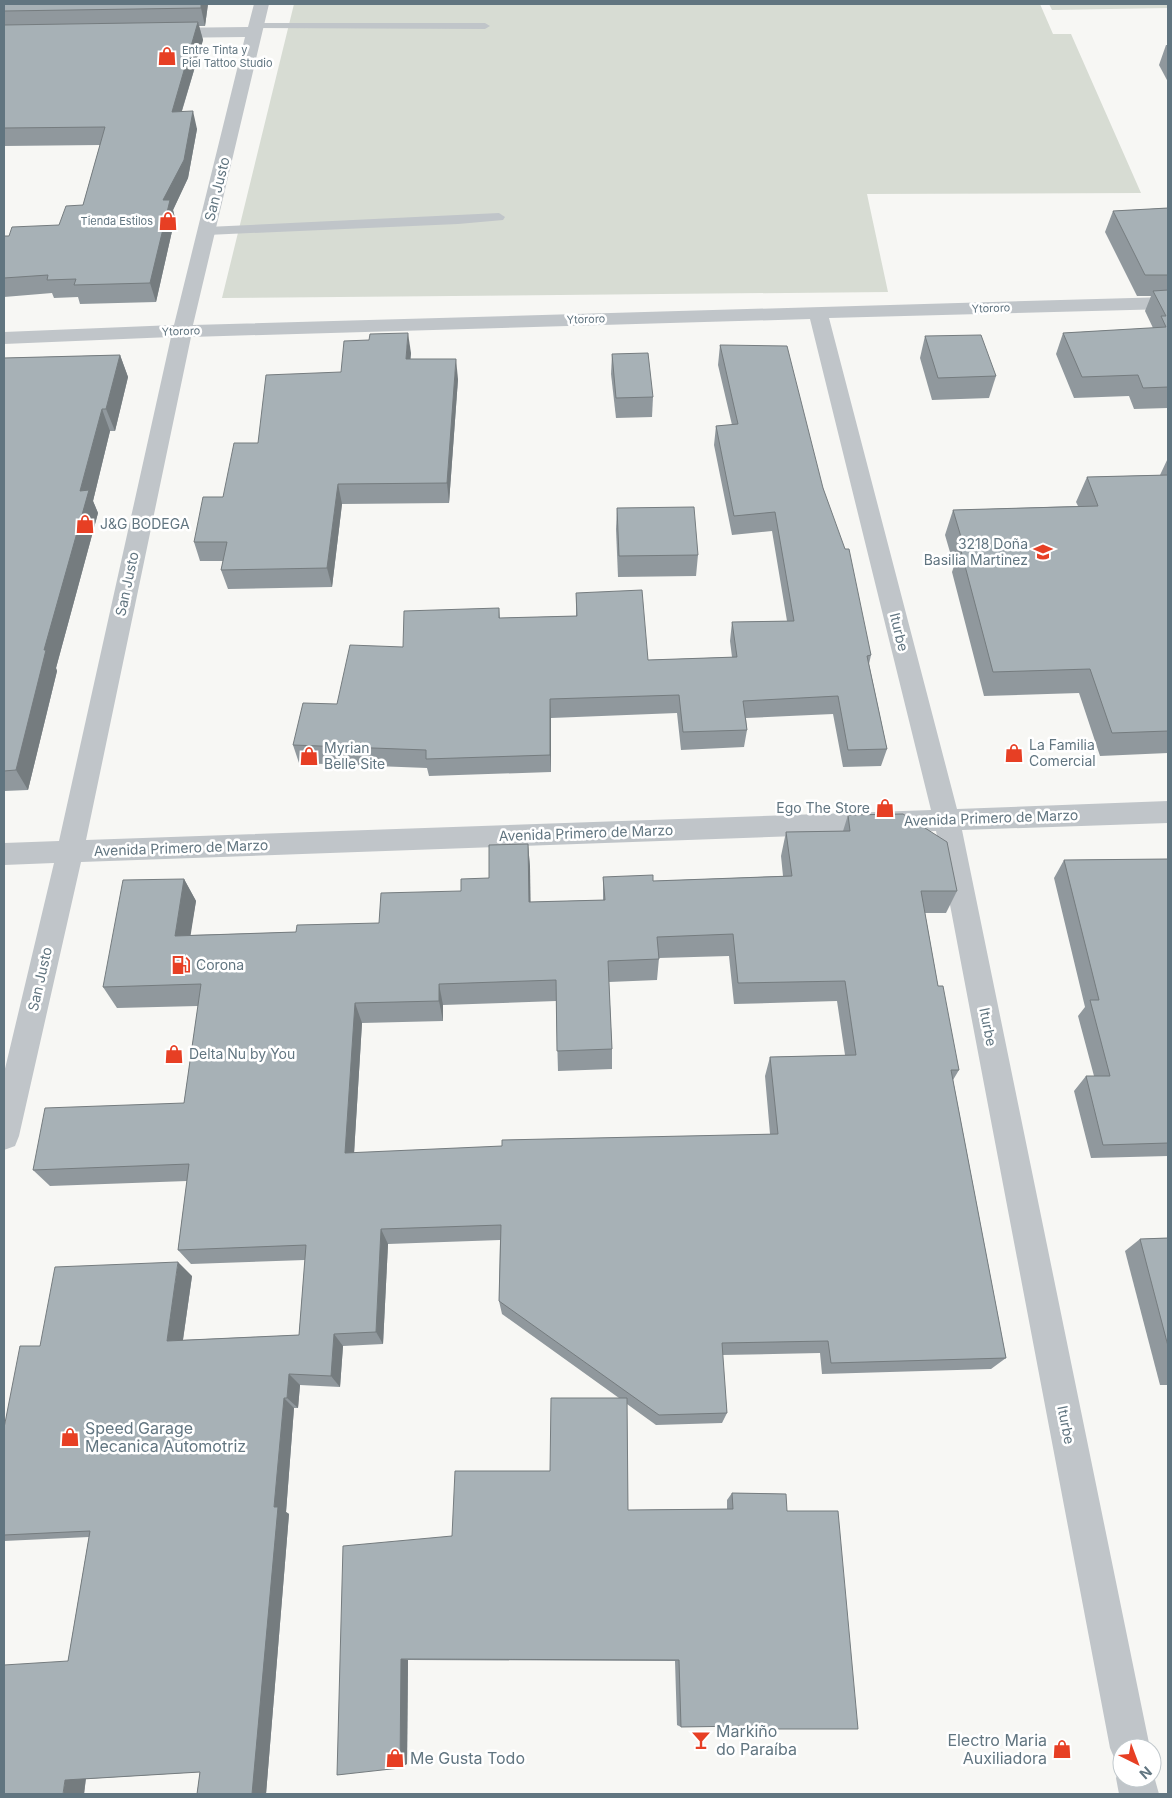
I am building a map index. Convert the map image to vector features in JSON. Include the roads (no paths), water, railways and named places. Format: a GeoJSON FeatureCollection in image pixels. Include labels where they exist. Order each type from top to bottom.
{"type":"FeatureCollection","features":[{"type":"Feature","properties":{"kind":"street"},"geometry":{"type":"LineString","coordinates":[[148,34],[257,20]]}},
{"type":"Feature","properties":{"kind":"street","name":"San Justo"},"geometry":{"type":"LineString","coordinates":[[4,1136],[70,852],[182,331],[257,20]]}},
{"type":"Feature","properties":{"kind":"street","name":"Ytororo"},"geometry":{"type":"LineString","coordinates":[[4,338],[182,331],[1168,303]]}},
{"type":"Feature","properties":{"kind":"street","name":"Iturbe"},"geometry":{"type":"LineString","coordinates":[[818,312],[947,820],[1128,1738]]}},
{"type":"Feature","properties":{"kind":"street","name":"Avenida Primero de Marzo"},"geometry":{"type":"LineString","coordinates":[[4,854],[1168,812]]}},
{"type":"Feature","properties":{"kind":"lane"},"geometry":{"type":"LineString","coordinates":[[257,20],[485,26]]}},
{"type":"Feature","properties":{"kind":"lane"},"geometry":{"type":"LineString","coordinates":[[207,230],[499,217]]}},
{"type":"Feature","properties":{"kind":"place","name":"Entre Tinta y Piel Tattoo Studio"},"geometry":{"type":"Point","coordinates":[167,56]}},
{"type":"Feature","properties":{"kind":"place","name":"Tienda Estilos"},"geometry":{"type":"Point","coordinates":[168,221]}},
{"type":"Feature","properties":{"kind":"place","name":"J&G BODEGA"},"geometry":{"type":"Point","coordinates":[85,524]}},
{"type":"Feature","properties":{"kind":"place","name":"3218 Doña Basilia Martinez"},"geometry":{"type":"Point","coordinates":[1043,552]}},
{"type":"Feature","properties":{"kind":"place","name":"La Familia Comercial"},"geometry":{"type":"Point","coordinates":[1014,753]}},
{"type":"Feature","properties":{"kind":"place","name":"Myrian Belle Site"},"geometry":{"type":"Point","coordinates":[309,756]}},
{"type":"Feature","properties":{"kind":"place","name":"Ego The Store"},"geometry":{"type":"Point","coordinates":[885,808]}},
{"type":"Feature","properties":{"kind":"place","name":"Corona"},"geometry":{"type":"Point","coordinates":[181,965]}},
{"type":"Feature","properties":{"kind":"place","name":"Delta Nu by You"},"geometry":{"type":"Point","coordinates":[174,1054]}},
{"type":"Feature","properties":{"kind":"place","name":"Speed Garage Mecanica Automotriz"},"geometry":{"type":"Point","coordinates":[70,1437]}},
{"type":"Feature","properties":{"kind":"place","name":"Markiño do Paraíba"},"geometry":{"type":"Point","coordinates":[701,1740]}},
{"type":"Feature","properties":{"kind":"place","name":"Electro Maria Auxiliadora"},"geometry":{"type":"Point","coordinates":[1062,1749]}},
{"type":"Feature","properties":{"kind":"place","name":"Me Gusta Todo"},"geometry":{"type":"Point","coordinates":[395,1758]}}]}
